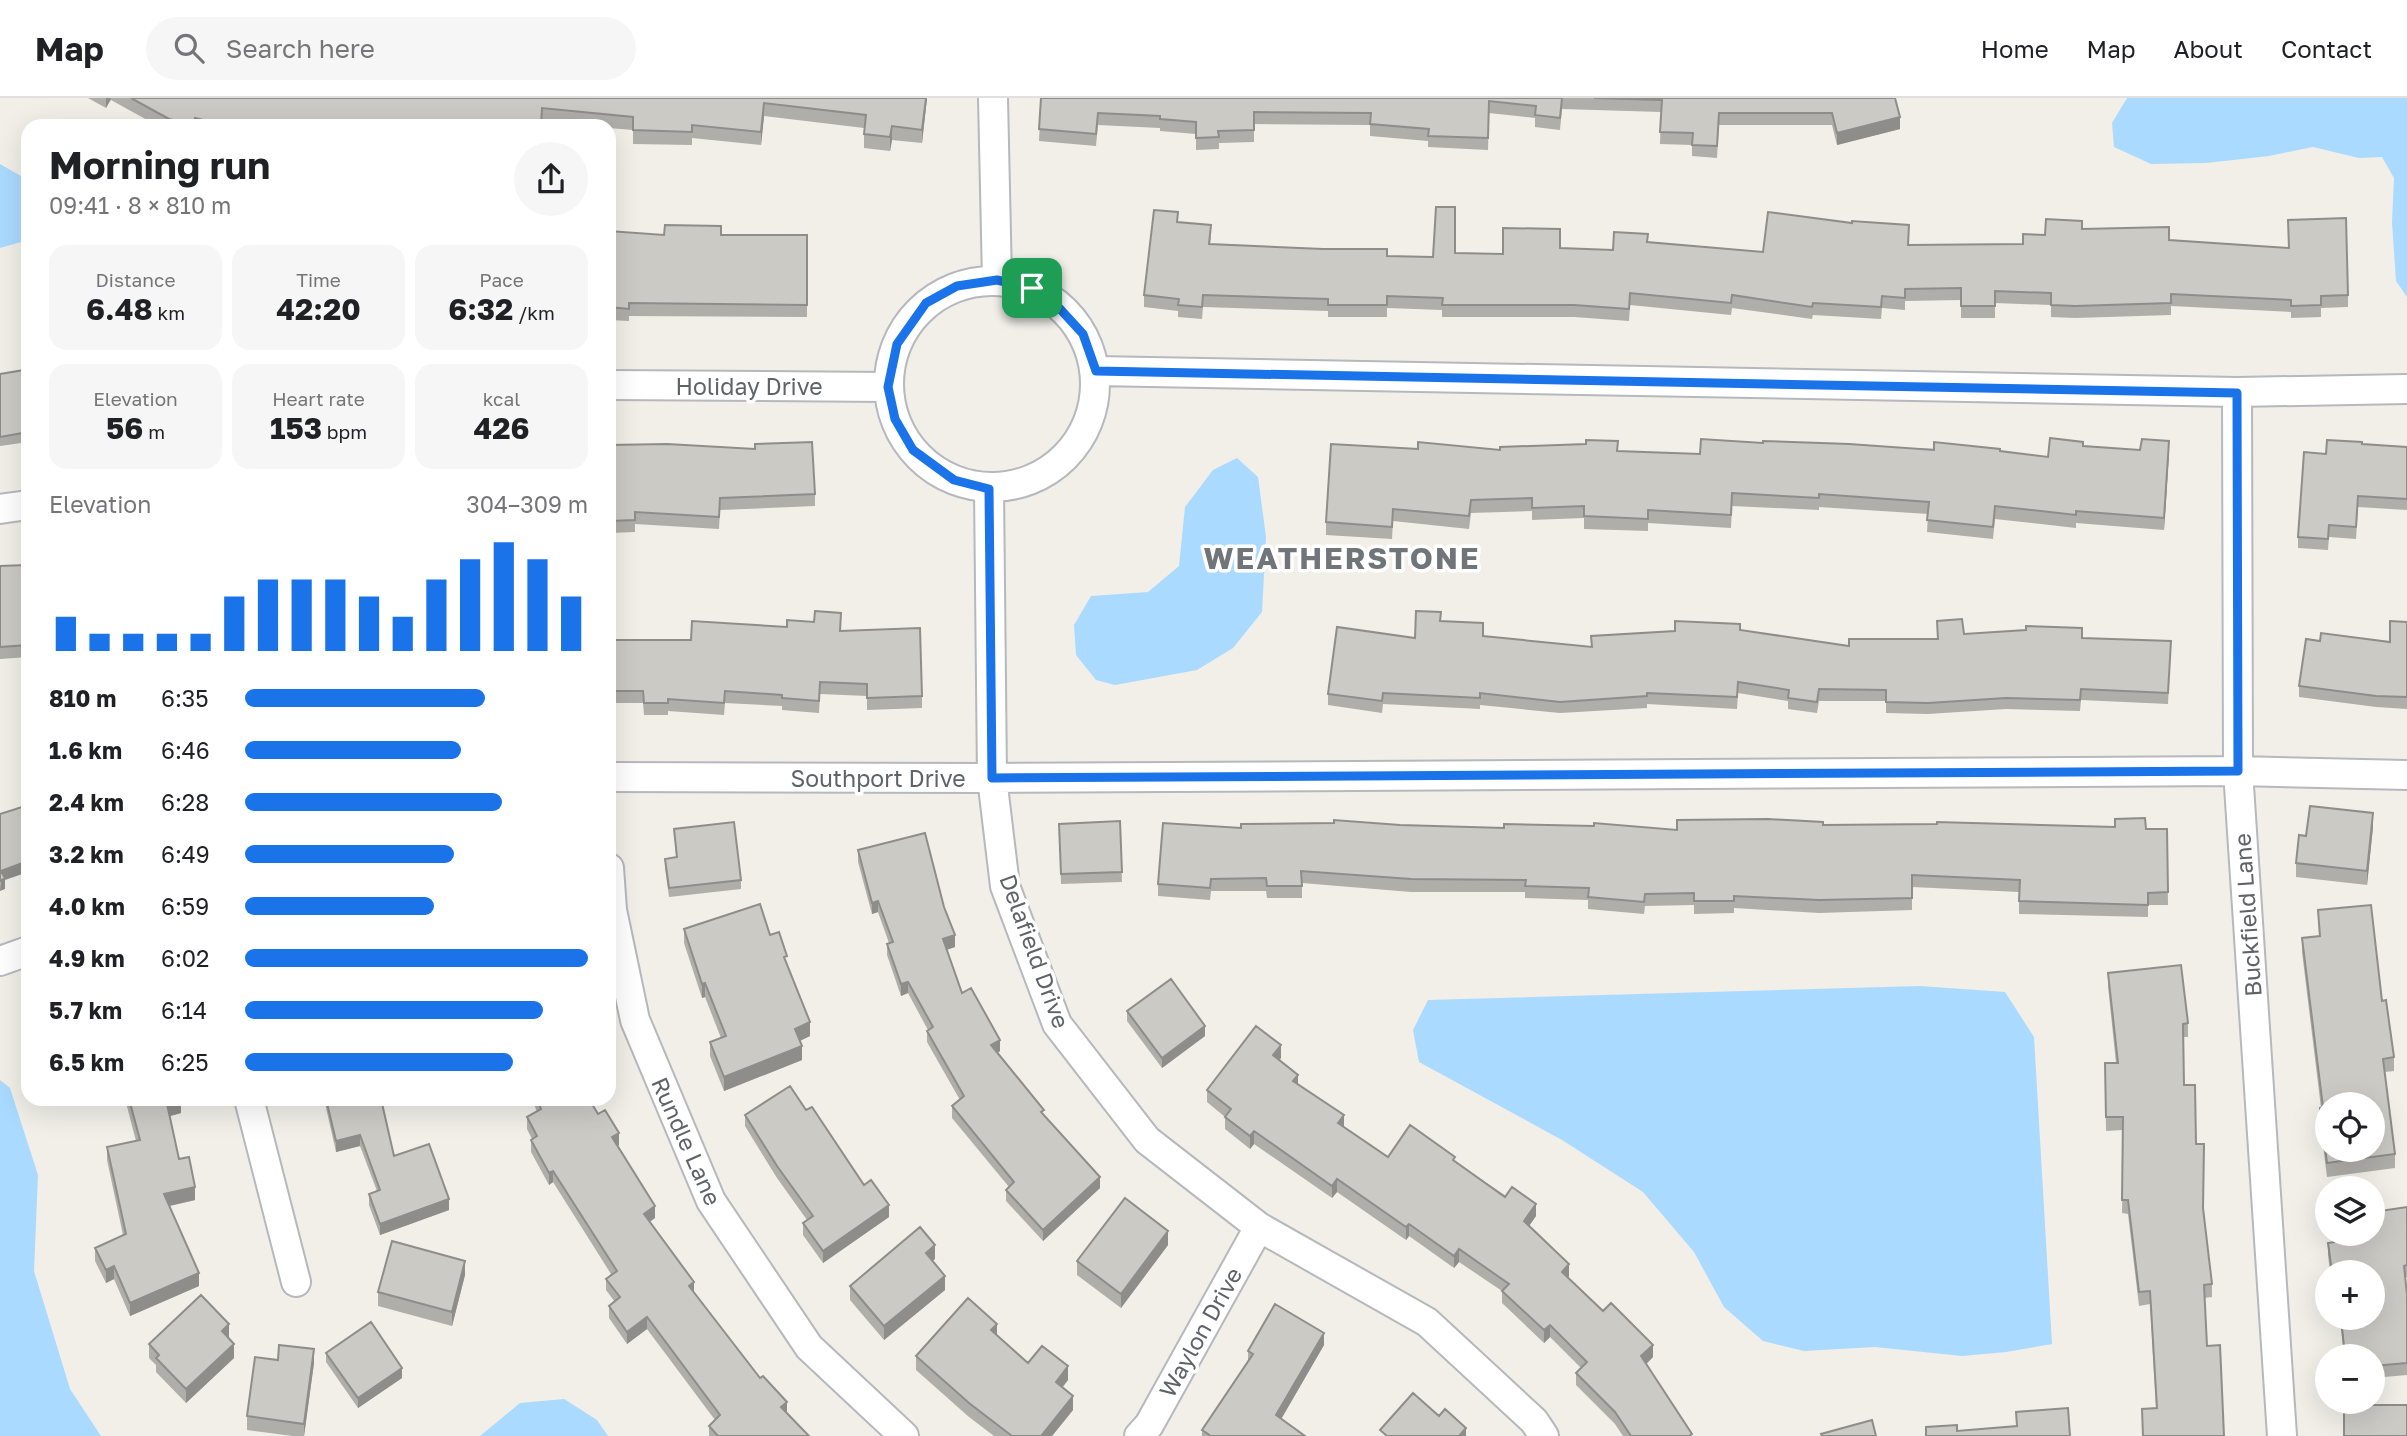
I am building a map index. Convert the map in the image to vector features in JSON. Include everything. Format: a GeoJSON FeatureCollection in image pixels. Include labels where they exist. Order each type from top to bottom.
{"type":"FeatureCollection","features":[{"type":"Feature","properties":{"kind":"street"},"geometry":{"type":"LineString","coordinates":[[993,98],[997,280]]}},
{"type":"Feature","properties":{"kind":"street"},"geometry":{"type":"LineString","coordinates":[[997,280],[1032,288],[1050,298],[1083,334],[1096,371],[1089,423],[1063,461],[1031,481],[989,489],[954,480],[913,450],[895,419],[888,387],[897,344],[926,303],[957,286],[997,280]]}},
{"type":"Feature","properties":{"kind":"street"},"geometry":{"type":"LineString","coordinates":[[1096,371],[2237,393],[2407,389]]}},
{"type":"Feature","properties":{"kind":"street","name":"Holiday Drive"},"geometry":{"type":"LineString","coordinates":[[616,384],[888,387]]}},
{"type":"Feature","properties":{"kind":"street","name":"Buckfield Lane"},"geometry":{"type":"LineString","coordinates":[[2237,393],[2238,771],[2282,1436]]}},
{"type":"Feature","properties":{"kind":"street","name":"Delafield Drive"},"geometry":{"type":"LineString","coordinates":[[989,489],[992,778],[1005,886],[1057,1024],[1147,1140],[1259,1227],[1427,1322],[1534,1422],[1544,1436]]}},
{"type":"Feature","properties":{"kind":"street"},"geometry":{"type":"LineString","coordinates":[[0,509],[21,506]]}},
{"type":"Feature","properties":{"kind":"street","name":"Southport Drive"},"geometry":{"type":"LineString","coordinates":[[616,777],[992,778],[2238,771],[2407,775]]}},
{"type":"Feature","properties":{"kind":"street","name":"Rundle Lane"},"geometry":{"type":"LineString","coordinates":[[616,930],[635,1020],[711,1200],[810,1347],[904,1436]]}},
{"type":"Feature","properties":{"kind":"street"},"geometry":{"type":"LineString","coordinates":[[0,961],[21,954]]}},
{"type":"Feature","properties":{"kind":"street"},"geometry":{"type":"LineString","coordinates":[[250,1106],[296,1282]]}},
{"type":"Feature","properties":{"kind":"street","name":"Waylon Drive"},"geometry":{"type":"LineString","coordinates":[[1139,1436],[1149,1425],[1259,1227]]}},
{"type":"Feature","properties":{"kind":"water"},"geometry":{"type":"Polygon","coordinates":[[[2127,98],[2407,98],[2407,297],[2396,281],[2392,222],[2394,178],[2382,157],[2359,158],[2313,147],[2269,156],[2206,163],[2151,164],[2114,147],[2112,123],[2127,98]]]}},
{"type":"Feature","properties":{"kind":"water"},"geometry":{"type":"Polygon","coordinates":[[[0,164],[21,176],[21,242],[0,248],[0,164]]]}},
{"type":"Feature","properties":{"kind":"water"},"geometry":{"type":"Polygon","coordinates":[[[1237,458],[1258,477],[1266,537],[1262,612],[1233,648],[1197,670],[1115,685],[1096,680],[1076,655],[1074,625],[1091,596],[1148,592],[1179,566],[1185,507],[1213,470],[1237,458]]]}},
{"type":"Feature","properties":{"kind":"water"},"geometry":{"type":"Polygon","coordinates":[[[1920,986],[2005,992],[2034,1037],[2052,1344],[1962,1356],[1875,1347],[1804,1351],[1763,1341],[1724,1307],[1694,1252],[1643,1192],[1562,1140],[1419,1062],[1413,1030],[1428,1000],[1920,986]]]}},
{"type":"Feature","properties":{"kind":"water"},"geometry":{"type":"Polygon","coordinates":[[[0,1080],[10,1088],[38,1175],[34,1271],[70,1389],[101,1436],[0,1436],[0,1080]]]}},
{"type":"Feature","properties":{"kind":"water"},"geometry":{"type":"Polygon","coordinates":[[[564,1399],[597,1420],[608,1436],[480,1436],[520,1403],[564,1399]]]}},
{"type":"Feature","properties":{"kind":"building"},"geometry":{"type":"Polygon","coordinates":[[[131,98],[926,98],[922,130],[892,126],[890,137],[864,134],[866,115],[764,103],[761,132],[692,125],[692,132],[633,130],[633,117],[542,108],[541,119],[169,119],[131,98]]]}},
{"type":"Feature","properties":{"kind":"building"},"geometry":{"type":"Polygon","coordinates":[[[1041,98],[1562,98],[1560,118],[1535,115],[1536,106],[1489,101],[1488,138],[1428,136],[1429,129],[1370,124],[1371,113],[1254,112],[1254,130],[1218,131],[1219,137],[1196,138],[1196,122],[1160,119],[1160,116],[1098,113],[1096,134],[1039,129],[1041,98]]]}},
{"type":"Feature","properties":{"kind":"building"},"geometry":{"type":"Polygon","coordinates":[[[1594,98],[1895,98],[1900,117],[1837,133],[1832,113],[1719,113],[1717,146],[1692,145],[1693,133],[1660,132],[1662,100],[1594,98]]]}},
{"type":"Feature","properties":{"kind":"building"},"geometry":{"type":"Polygon","coordinates":[[[1436,207],[1455,207],[1455,253],[1503,254],[1503,228],[1560,229],[1560,248],[1613,250],[1614,232],[1648,234],[1647,242],[1763,252],[1768,212],[1852,223],[1909,225],[1908,245],[2023,244],[2023,234],[2045,235],[2046,219],[2082,221],[2082,229],[2169,227],[2169,240],[2289,248],[2288,220],[2346,218],[2348,295],[2321,296],[2321,305],[2291,306],[2291,300],[2171,294],[2171,303],[2075,306],[2051,305],[2051,293],[1995,291],[1995,306],[1961,306],[1961,288],[1905,289],[1905,298],[1882,296],[1881,307],[1813,303],[1812,307],[1732,295],[1731,303],[1630,293],[1629,309],[1574,305],[1442,305],[1443,298],[1387,296],[1387,305],[1328,305],[1328,299],[1203,295],[1202,307],[1178,305],[1179,299],[1144,295],[1154,210],[1178,212],[1177,222],[1211,225],[1209,244],[1387,249],[1387,256],[1433,257],[1436,207]]]}},
{"type":"Feature","properties":{"kind":"building"},"geometry":{"type":"Polygon","coordinates":[[[665,225],[721,226],[721,235],[807,235],[807,305],[629,303],[629,309],[616,308],[616,232],[664,235],[665,225]]]}},
{"type":"Feature","properties":{"kind":"building"},"geometry":{"type":"Polygon","coordinates":[[[21,370],[21,433],[0,437],[0,374],[21,370]]]}},
{"type":"Feature","properties":{"kind":"building"},"geometry":{"type":"Polygon","coordinates":[[[2050,438],[2083,442],[2083,446],[2140,450],[2142,439],[2169,441],[2164,518],[2076,511],[2076,515],[1995,506],[1993,527],[1927,520],[1929,502],[1819,494],[1819,498],[1732,493],[1731,515],[1648,510],[1648,519],[1584,516],[1584,506],[1532,508],[1532,498],[1471,500],[1469,516],[1393,509],[1392,527],[1326,522],[1331,444],[1418,449],[1418,442],[1500,450],[1500,447],[1586,444],[1586,440],[1618,441],[1617,451],[1700,454],[1701,439],[1934,450],[1934,442],[2048,457],[2050,438]]]}},
{"type":"Feature","properties":{"kind":"building"},"geometry":{"type":"Polygon","coordinates":[[[2327,440],[2407,447],[2407,499],[2358,496],[2356,527],[2329,525],[2328,539],[2298,537],[2304,452],[2326,454],[2327,440]]]}},
{"type":"Feature","properties":{"kind":"building"},"geometry":{"type":"Polygon","coordinates":[[[812,442],[815,494],[720,498],[719,517],[635,512],[635,520],[616,521],[616,445],[667,444],[755,449],[755,444],[812,442]]]}},
{"type":"Feature","properties":{"kind":"building"},"geometry":{"type":"Polygon","coordinates":[[[21,565],[21,646],[0,647],[0,566],[21,565]]]}},
{"type":"Feature","properties":{"kind":"building"},"geometry":{"type":"Polygon","coordinates":[[[815,611],[841,613],[840,631],[920,628],[922,696],[867,698],[867,684],[820,682],[819,701],[725,691],[724,703],[668,699],[668,703],[644,703],[643,691],[616,691],[616,640],[691,640],[692,621],[787,627],[787,620],[814,622],[815,611]]]}},
{"type":"Feature","properties":{"kind":"building"},"geometry":{"type":"Polygon","coordinates":[[[1416,611],[1441,612],[1440,621],[1483,623],[1483,636],[1592,647],[1591,636],[1675,631],[1675,621],[1740,624],[1740,630],[1849,646],[1849,639],[1938,639],[1937,621],[1962,619],[1964,634],[2026,630],[2026,626],[2082,628],[2082,638],[2171,641],[2168,693],[2081,689],[2080,700],[2006,698],[1928,703],[1886,702],[1886,690],[1819,689],[1817,702],[1788,698],[1789,690],[1738,682],[1737,697],[1647,693],[1647,696],[1560,702],[1480,693],[1480,698],[1383,693],[1382,701],[1328,694],[1337,627],[1415,638],[1416,611]]]}},
{"type":"Feature","properties":{"kind":"building"},"geometry":{"type":"Polygon","coordinates":[[[2390,621],[2407,622],[2407,697],[2376,696],[2299,686],[2306,639],[2320,641],[2321,633],[2390,642],[2390,621]]]}},
{"type":"Feature","properties":{"kind":"building"},"geometry":{"type":"Polygon","coordinates":[[[2310,806],[2373,813],[2367,871],[2296,863],[2299,835],[2306,836],[2310,806]]]}},
{"type":"Feature","properties":{"kind":"building"},"geometry":{"type":"Polygon","coordinates":[[[21,807],[21,864],[1,871],[5,878],[0,881],[0,814],[21,807]]]}},
{"type":"Feature","properties":{"kind":"building"},"geometry":{"type":"Polygon","coordinates":[[[2145,818],[2146,829],[2167,829],[2168,892],[2148,893],[2148,905],[2019,901],[2020,880],[1912,875],[1912,898],[1819,900],[1734,896],[1734,901],[1694,901],[1694,893],[1645,894],[1644,902],[1588,897],[1589,888],[1525,886],[1526,880],[1411,879],[1301,871],[1302,886],[1267,886],[1266,878],[1211,879],[1210,888],[1158,884],[1163,823],[1241,828],[1241,824],[1334,823],[1334,820],[1504,828],[1504,824],[1594,826],[1594,823],[1677,830],[1677,820],[1768,819],[1823,822],[1823,825],[1937,822],[2115,827],[2115,819],[2145,818]]]}},
{"type":"Feature","properties":{"kind":"building"},"geometry":{"type":"Polygon","coordinates":[[[1120,821],[1122,872],[1061,874],[1059,824],[1120,821]]]}},
{"type":"Feature","properties":{"kind":"building"},"geometry":{"type":"Polygon","coordinates":[[[734,822],[741,880],[669,888],[665,859],[677,857],[674,829],[734,822]]]}},
{"type":"Feature","properties":{"kind":"building"},"geometry":{"type":"Polygon","coordinates":[[[925,833],[944,907],[955,935],[943,939],[962,993],[971,988],[1000,1040],[991,1045],[1044,1110],[1041,1112],[1100,1177],[1043,1230],[1006,1190],[1014,1182],[952,1106],[964,1096],[927,1031],[933,1027],[908,982],[901,984],[887,944],[893,942],[878,901],[872,903],[858,850],[925,833]]]}},
{"type":"Feature","properties":{"kind":"building"},"geometry":{"type":"Polygon","coordinates":[[[760,904],[770,935],[779,932],[787,956],[784,957],[810,1022],[795,1029],[802,1046],[724,1077],[710,1042],[726,1036],[705,983],[702,984],[684,929],[760,904]]]}},
{"type":"Feature","properties":{"kind":"building"},"geometry":{"type":"Polygon","coordinates":[[[2371,905],[2382,1001],[2386,1000],[2394,1057],[2383,1059],[2395,1154],[2385,1155],[2385,1092],[2321,1092],[2302,938],[2320,936],[2318,910],[2371,905]]]}},
{"type":"Feature","properties":{"kind":"building"},"geometry":{"type":"Polygon","coordinates":[[[2181,965],[2188,1023],[2183,1024],[2184,1085],[2195,1085],[2196,1144],[2204,1144],[2203,1208],[2212,1284],[2204,1285],[2207,1346],[2220,1345],[2224,1436],[2143,1436],[2142,1409],[2157,1408],[2150,1291],[2139,1292],[2128,1200],[2122,1200],[2123,1117],[2106,1117],[2105,1063],[2118,1063],[2108,973],[2181,965]]]}},
{"type":"Feature","properties":{"kind":"building"},"geometry":{"type":"Polygon","coordinates":[[[1171,979],[1205,1026],[1162,1058],[1127,1011],[1171,979]]]}},
{"type":"Feature","properties":{"kind":"building"},"geometry":{"type":"Polygon","coordinates":[[[1256,1026],[1281,1045],[1273,1055],[1298,1075],[1293,1081],[1344,1115],[1338,1123],[1388,1157],[1410,1125],[1505,1197],[1512,1187],[1536,1204],[1524,1221],[1569,1264],[1562,1272],[1603,1311],[1611,1303],[1653,1345],[1641,1356],[1692,1434],[1631,1436],[1615,1412],[1576,1373],[1587,1362],[1550,1325],[1544,1330],[1502,1291],[1509,1284],[1459,1249],[1454,1256],[1409,1224],[1406,1227],[1337,1179],[1332,1186],[1254,1131],[1250,1136],[1225,1117],[1231,1109],[1207,1090],[1256,1026]]]}},
{"type":"Feature","properties":{"kind":"building"},"geometry":{"type":"Polygon","coordinates":[[[790,1086],[806,1110],[812,1107],[864,1185],[871,1180],[889,1205],[823,1251],[803,1223],[813,1216],[745,1115],[790,1086]]]}},
{"type":"Feature","properties":{"kind":"building"},"geometry":{"type":"Polygon","coordinates":[[[131,1106],[167,1106],[179,1159],[189,1157],[195,1187],[164,1194],[199,1273],[130,1303],[114,1266],[106,1270],[95,1248],[126,1234],[107,1147],[140,1140],[131,1106]]]}},
{"type":"Feature","properties":{"kind":"building"},"geometry":{"type":"Polygon","coordinates":[[[328,1106],[383,1106],[394,1156],[429,1144],[449,1199],[380,1224],[369,1194],[380,1190],[360,1135],[336,1141],[328,1106]]]}},
{"type":"Feature","properties":{"kind":"building"},"geometry":{"type":"Polygon","coordinates":[[[540,1106],[593,1106],[598,1114],[605,1110],[619,1133],[612,1137],[655,1206],[644,1214],[694,1282],[689,1286],[760,1378],[763,1376],[787,1402],[781,1407],[809,1436],[718,1436],[709,1426],[720,1415],[647,1317],[627,1332],[609,1306],[620,1297],[606,1279],[617,1271],[553,1171],[549,1173],[531,1140],[537,1136],[527,1117],[541,1109],[540,1106]]]}},
{"type":"Feature","properties":{"kind":"building"},"geometry":{"type":"Polygon","coordinates":[[[1125,1198],[1168,1231],[1121,1294],[1077,1261],[1125,1198]]]}},
{"type":"Feature","properties":{"kind":"building"},"geometry":{"type":"Polygon","coordinates":[[[2407,1207],[2407,1265],[2404,1266],[2407,1295],[2407,1363],[2385,1365],[2385,1344],[2344,1344],[2342,1330],[2385,1330],[2385,1260],[2330,1260],[2328,1246],[2385,1246],[2385,1210],[2407,1207]]]}},
{"type":"Feature","properties":{"kind":"building"},"geometry":{"type":"Polygon","coordinates":[[[920,1227],[935,1245],[926,1253],[945,1276],[884,1326],[850,1286],[920,1227]]]}},
{"type":"Feature","properties":{"kind":"building"},"geometry":{"type":"Polygon","coordinates":[[[392,1241],[465,1261],[452,1312],[378,1292],[392,1241]]]}},
{"type":"Feature","properties":{"kind":"building"},"geometry":{"type":"Polygon","coordinates":[[[201,1295],[229,1324],[222,1331],[234,1344],[186,1389],[156,1358],[159,1355],[149,1344],[201,1295]]]}},
{"type":"Feature","properties":{"kind":"building"},"geometry":{"type":"Polygon","coordinates":[[[968,1298],[997,1324],[991,1330],[1028,1363],[1042,1346],[1068,1366],[1056,1382],[1073,1396],[1041,1436],[1012,1436],[969,1403],[916,1356],[968,1298]]]}},
{"type":"Feature","properties":{"kind":"building"},"geometry":{"type":"Polygon","coordinates":[[[1275,1304],[1324,1333],[1276,1415],[1305,1436],[1211,1436],[1202,1430],[1253,1354],[1248,1351],[1275,1304]]]}},
{"type":"Feature","properties":{"kind":"building"},"geometry":{"type":"Polygon","coordinates":[[[371,1322],[402,1368],[358,1398],[326,1353],[371,1322]]]}},
{"type":"Feature","properties":{"kind":"building"},"geometry":{"type":"Polygon","coordinates":[[[279,1345],[314,1349],[304,1424],[247,1416],[255,1357],[278,1360],[279,1345]]]}},
{"type":"Feature","properties":{"kind":"building"},"geometry":{"type":"Polygon","coordinates":[[[1413,1393],[1439,1416],[1445,1409],[1466,1428],[1459,1436],[1387,1436],[1380,1430],[1413,1393]]]}},
{"type":"Feature","properties":{"kind":"building"},"geometry":{"type":"Polygon","coordinates":[[[2385,1405],[2407,1405],[2407,1436],[2344,1436],[2344,1414],[2385,1414],[2385,1405]]]}},
{"type":"Feature","properties":{"kind":"building"},"geometry":{"type":"Polygon","coordinates":[[[2068,1408],[2070,1436],[1926,1436],[1926,1427],[1957,1425],[1957,1431],[2017,1426],[2016,1412],[2068,1408]]]}},
{"type":"Feature","properties":{"kind":"building"},"geometry":{"type":"Polygon","coordinates":[[[1872,1420],[1876,1436],[1821,1434],[1872,1420]]]}},
{"type":"Feature","properties":{"kind":"district","name":"WEATHERSTONE"},"geometry":{"type":"Point","coordinates":[1342,558]}},
{"type":"Feature","properties":{"kind":"route"},"geometry":{"type":"LineString","coordinates":[[997,280],[1032,288],[1050,298],[1083,334],[1096,371],[2237,393],[2238,771],[992,778],[989,489],[954,480],[913,450],[895,419],[888,387],[897,344],[926,303],[957,286],[997,280]]}}]}
